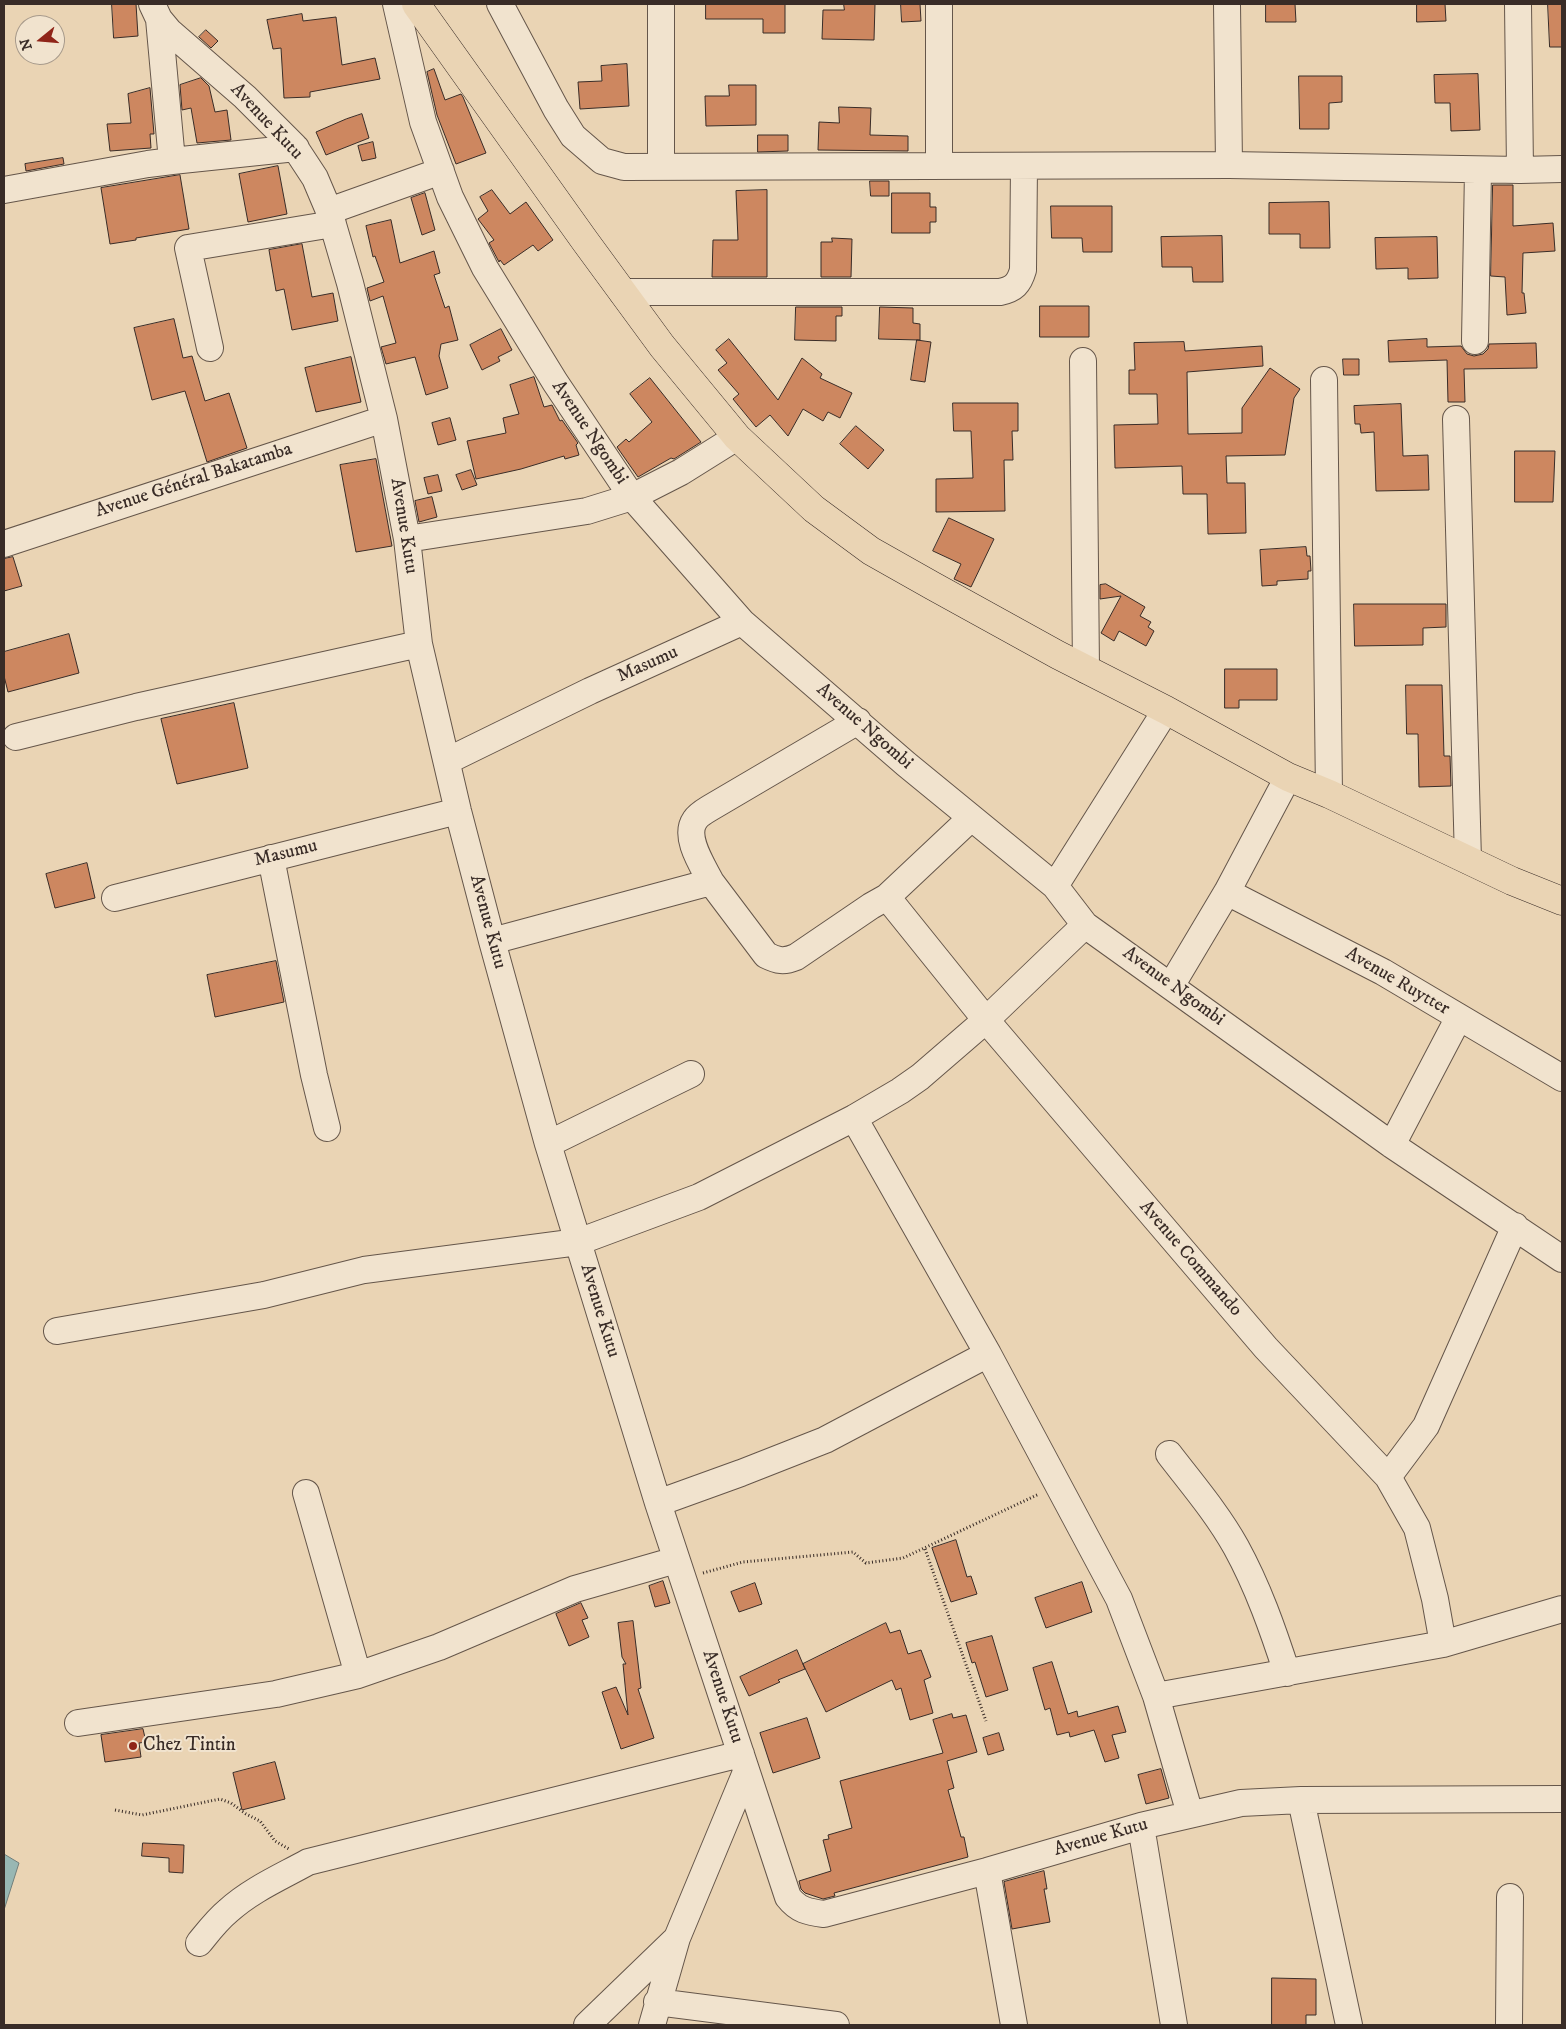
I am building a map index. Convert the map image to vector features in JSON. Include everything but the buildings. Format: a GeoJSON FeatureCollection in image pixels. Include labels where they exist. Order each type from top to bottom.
{"type":"FeatureCollection","features":[{"type":"Feature","properties":{"kind":"main road"},"geometry":{"type":"LineString","coordinates":[[416,4],[662,346],[737,437],[814,509],[871,551],[933,586],[1086,670],[1166,710],[1288,776],[1468,860],[1562,901]]}},
{"type":"Feature","properties":{"kind":"street","name":"Avenue Ngombi"},"geometry":{"type":"LineString","coordinates":[[396,4],[423,122],[450,197],[485,268],[555,382],[632,497],[742,622],[971,818],[1055,886],[1085,925],[1392,1145],[1562,1259]]}},
{"type":"Feature","properties":{"kind":"street"},"geometry":{"type":"LineString","coordinates":[[500,4],[556,109],[573,136],[602,162],[624,167],[1229,165],[1478,170],[1562,169]]}},
{"type":"Feature","properties":{"kind":"street"},"geometry":{"type":"LineString","coordinates":[[661,4],[661,166]]}},
{"type":"Feature","properties":{"kind":"street"},"geometry":{"type":"LineString","coordinates":[[939,4],[939,166]]}},
{"type":"Feature","properties":{"kind":"street"},"geometry":{"type":"LineString","coordinates":[[1228,4],[1229,165]]}},
{"type":"Feature","properties":{"kind":"street"},"geometry":{"type":"LineString","coordinates":[[1518,4],[1520,170]]}},
{"type":"Feature","properties":{"kind":"street"},"geometry":{"type":"LineString","coordinates":[[155,11],[172,161]]}},
{"type":"Feature","properties":{"kind":"street","name":"Avenue Kutu"},"geometry":{"type":"LineString","coordinates":[[155,11],[169,31],[245,97],[296,148],[315,178],[331,217],[350,282],[384,419],[407,540],[419,644],[458,811],[492,941],[548,1144],[658,1503],[788,1898],[795,1906],[806,1912],[824,1914],[987,1871],[1141,1826],[1240,1803],[1301,1800],[1562,1799]]}},
{"type":"Feature","properties":{"kind":"street"},"geometry":{"type":"LineString","coordinates":[[4,190],[148,164],[296,148]]}},
{"type":"Feature","properties":{"kind":"street"},"geometry":{"type":"LineString","coordinates":[[622,292],[1000,292],[1011,290],[1020,282],[1023,270],[1024,166]]}},
{"type":"Feature","properties":{"kind":"street"},"geometry":{"type":"LineString","coordinates":[[1474,341],[1478,170]]}},
{"type":"Feature","properties":{"kind":"street"},"geometry":{"type":"LineString","coordinates":[[210,348],[188,248],[331,217],[440,171]]}},
{"type":"Feature","properties":{"kind":"street"},"geometry":{"type":"LineString","coordinates":[[1083,361],[1086,670]]}},
{"type":"Feature","properties":{"kind":"street"},"geometry":{"type":"LineString","coordinates":[[1324,380],[1329,794]]}},
{"type":"Feature","properties":{"kind":"street","name":"Avenue Général Bakatamba"},"geometry":{"type":"LineString","coordinates":[[4,544],[384,419]]}},
{"type":"Feature","properties":{"kind":"street"},"geometry":{"type":"LineString","coordinates":[[1456,419],[1468,860]]}},
{"type":"Feature","properties":{"kind":"street"},"geometry":{"type":"LineString","coordinates":[[407,540],[587,511],[632,497],[681,472],[737,437]]}},
{"type":"Feature","properties":{"kind":"street","name":"Masumu"},"geometry":{"type":"LineString","coordinates":[[447,761],[590,691],[742,622]]}},
{"type":"Feature","properties":{"kind":"street"},"geometry":{"type":"LineString","coordinates":[[16,737],[146,704],[419,644]]}},
{"type":"Feature","properties":{"kind":"street"},"geometry":{"type":"LineString","coordinates":[[1055,886],[1166,710]]}},
{"type":"Feature","properties":{"kind":"street"},"geometry":{"type":"LineString","coordinates":[[858,721],[710,808],[695,819],[691,829],[693,844],[711,882],[766,955],[777,961],[786,961],[796,957],[864,910],[887,897],[971,818]]}},
{"type":"Feature","properties":{"kind":"street"},"geometry":{"type":"LineString","coordinates":[[1170,986],[1227,892],[1288,776]]}},
{"type":"Feature","properties":{"kind":"street","name":"Masumu"},"geometry":{"type":"LineString","coordinates":[[115,898],[458,811]]}},
{"type":"Feature","properties":{"kind":"street"},"geometry":{"type":"LineString","coordinates":[[271,858],[314,1075],[327,1128]]}},
{"type":"Feature","properties":{"kind":"street"},"geometry":{"type":"LineString","coordinates":[[492,941],[711,882]]}},
{"type":"Feature","properties":{"kind":"street","name":"Avenue Ruytter"},"geometry":{"type":"LineString","coordinates":[[1227,892],[1383,972],[1562,1078]]}},
{"type":"Feature","properties":{"kind":"street","name":"Avenue Commando"},"geometry":{"type":"LineString","coordinates":[[887,897],[986,1020],[1266,1348],[1388,1477],[1417,1528],[1435,1599],[1443,1644]]}},
{"type":"Feature","properties":{"kind":"street"},"geometry":{"type":"LineString","coordinates":[[57,1330],[264,1294],[364,1270],[578,1242],[699,1197],[854,1118],[920,1077],[986,1020],[1085,925]]}},
{"type":"Feature","properties":{"kind":"street"},"geometry":{"type":"LineString","coordinates":[[1392,1145],[1459,1017]]}},
{"type":"Feature","properties":{"kind":"street"},"geometry":{"type":"LineString","coordinates":[[548,1144],[691,1074]]}},
{"type":"Feature","properties":{"kind":"street"},"geometry":{"type":"LineString","coordinates":[[854,1118],[988,1354],[1057,1485],[1098,1556],[1119,1599],[1156,1696],[1190,1814]]}},
{"type":"Feature","properties":{"kind":"street"},"geometry":{"type":"LineString","coordinates":[[1388,1477],[1426,1426],[1515,1226]]}},
{"type":"Feature","properties":{"kind":"street"},"geometry":{"type":"LineString","coordinates":[[658,1503],[825,1440],[988,1354]]}},
{"type":"Feature","properties":{"kind":"street"},"geometry":{"type":"LineString","coordinates":[[1169,1454],[1214,1512],[1235,1545],[1256,1586],[1287,1674]]}},
{"type":"Feature","properties":{"kind":"street"},"geometry":{"type":"LineString","coordinates":[[306,1493],[358,1675]]}},
{"type":"Feature","properties":{"kind":"street"},"geometry":{"type":"LineString","coordinates":[[78,1723],[276,1694],[358,1675],[439,1647],[575,1589],[679,1569]]}},
{"type":"Feature","properties":{"kind":"street"},"geometry":{"type":"LineString","coordinates":[[1156,1696],[1287,1674],[1443,1644],[1562,1609]]}},
{"type":"Feature","properties":{"kind":"street"},"geometry":{"type":"LineString","coordinates":[[200,1943],[229,1909],[259,1889],[308,1862],[743,1763]]}},
{"type":"Feature","properties":{"kind":"street"},"geometry":{"type":"LineString","coordinates":[[743,1763],[677,1938],[655,2014],[836,2025]]}},
{"type":"Feature","properties":{"kind":"street"},"geometry":{"type":"LineString","coordinates":[[1301,1800],[1350,2025]]}},
{"type":"Feature","properties":{"kind":"street"},"geometry":{"type":"LineString","coordinates":[[1141,1826],[1174,2025]]}},
{"type":"Feature","properties":{"kind":"street"},"geometry":{"type":"LineString","coordinates":[[987,1871],[1014,2025]]}},
{"type":"Feature","properties":{"kind":"street"},"geometry":{"type":"LineString","coordinates":[[1509,2025],[1510,1897]]}},
{"type":"Feature","properties":{"kind":"street"},"geometry":{"type":"LineString","coordinates":[[587,2025],[677,1938]]}},
{"type":"Feature","properties":{"kind":"path"},"geometry":{"type":"LineString","coordinates":[[679,1569],[853,1552],[866,1563],[886,1562],[925,1550],[1057,1485]]}},
{"type":"Feature","properties":{"kind":"path"},"geometry":{"type":"LineString","coordinates":[[925,1550],[986,1721]]}},
{"type":"Feature","properties":{"kind":"path"},"geometry":{"type":"LineString","coordinates":[[115,1810],[142,1815],[220,1799],[231,1802],[246,1814],[260,1821],[275,1841],[308,1862]]}},
{"type":"Feature","properties":{"kind":"water"},"geometry":{"type":"Polygon","coordinates":[[[4,1854],[19,1863],[4,1910],[4,1854]]]}},
{"type":"Feature","properties":{"kind":"place","name":"Chez Tintin"},"geometry":{"type":"Point","coordinates":[133,1746]}}]}
